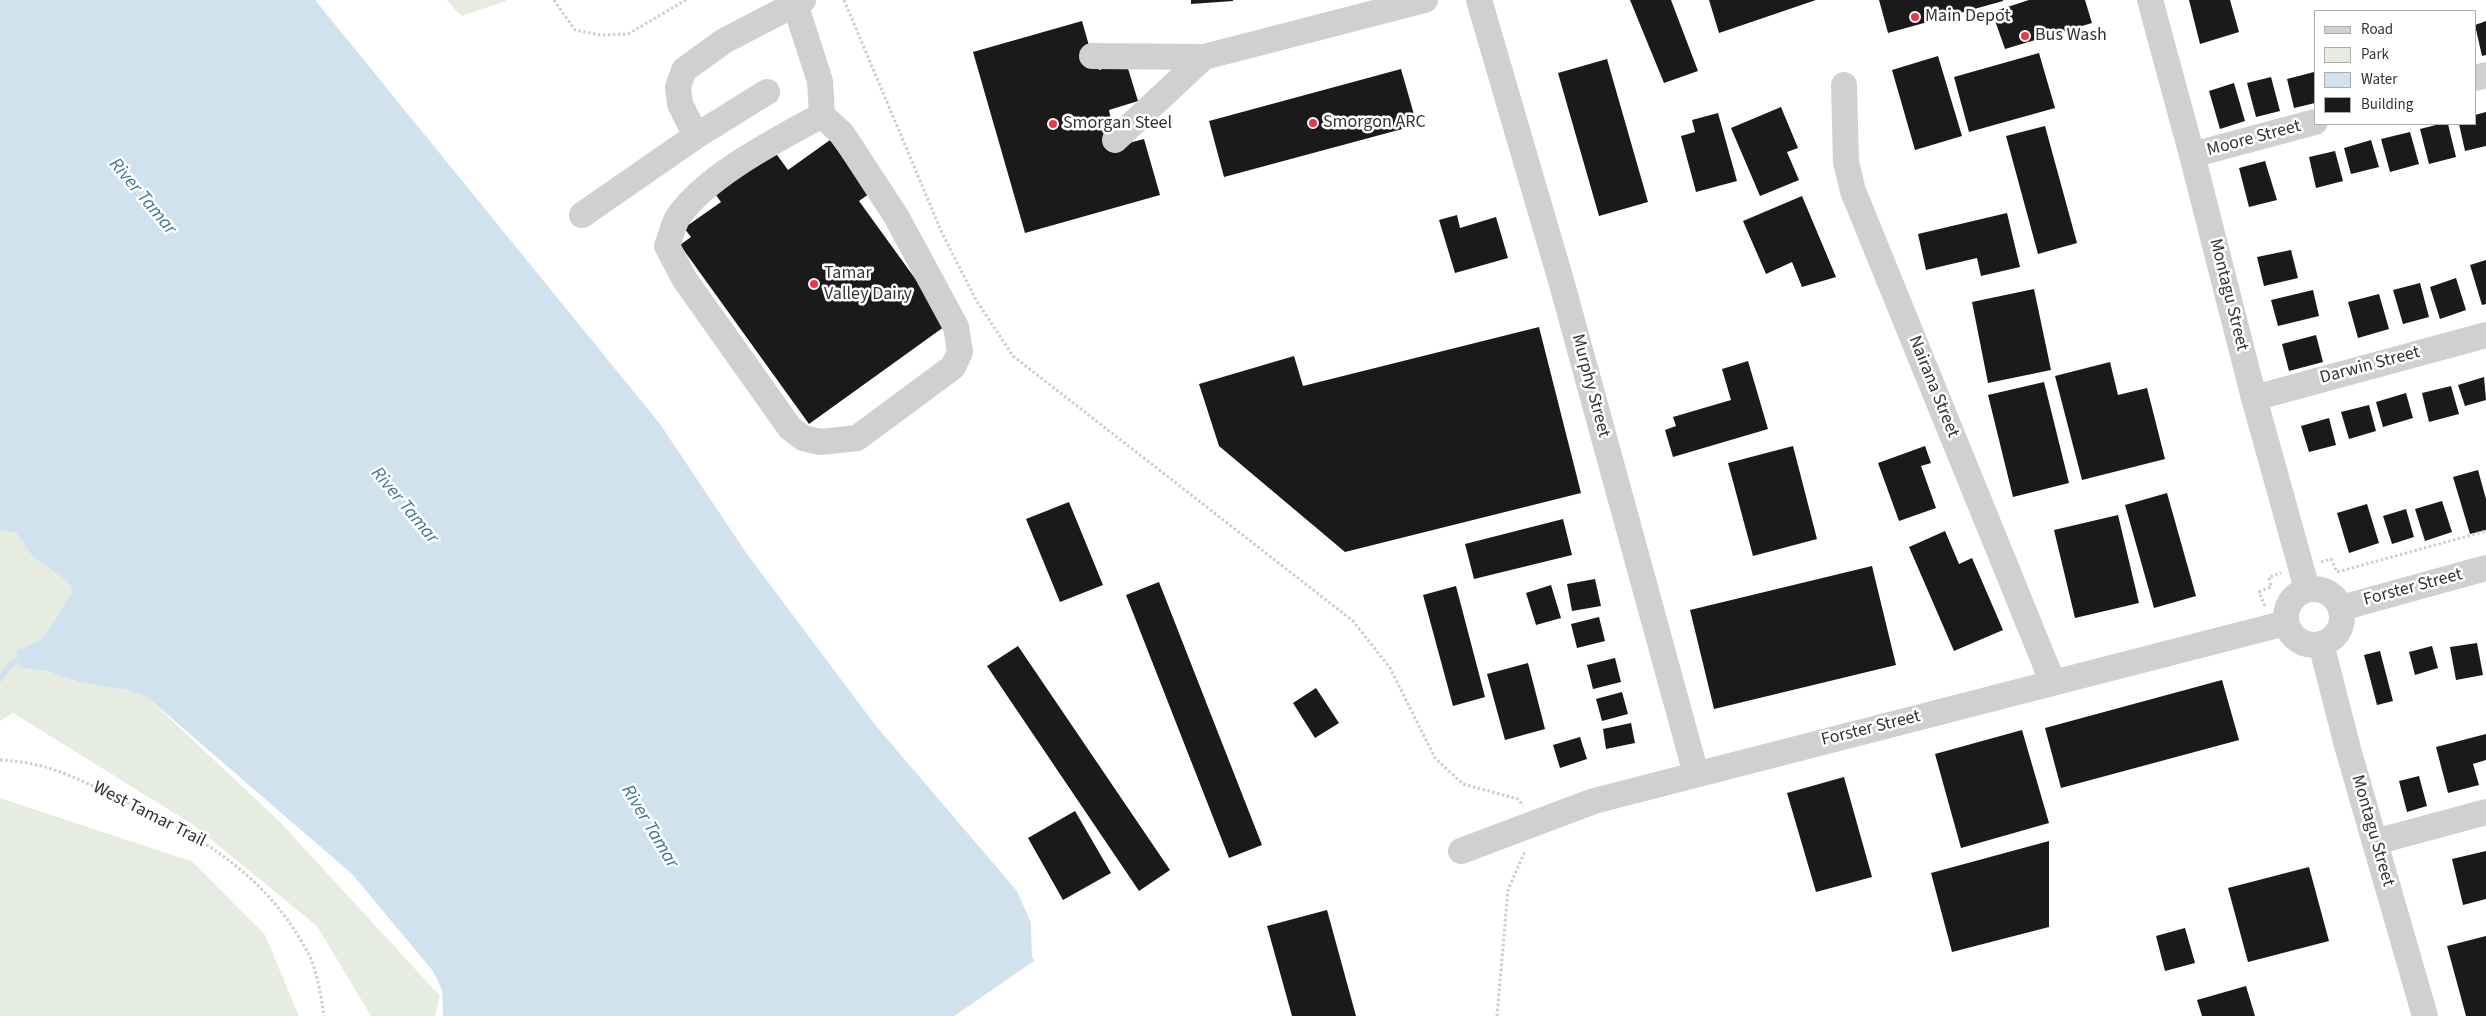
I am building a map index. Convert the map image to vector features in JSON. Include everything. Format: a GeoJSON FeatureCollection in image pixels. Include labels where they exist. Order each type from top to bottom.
{"type":"FeatureCollection","features":[{"type":"Feature","properties":{"kind":"street"},"geometry":{"type":"LineString","coordinates":[[1092,56],[1204,57],[1425,0]]}},
{"type":"Feature","properties":{"kind":"street","name":"Murphy Street"},"geometry":{"type":"LineString","coordinates":[[1478,0],[1562,284],[1696,774]]}},
{"type":"Feature","properties":{"kind":"street","name":"Montagu Street"},"geometry":{"type":"LineString","coordinates":[[2150,0],[2254,398],[2307,589]]}},
{"type":"Feature","properties":{"kind":"street"},"geometry":{"type":"LineString","coordinates":[[696,136],[680,104],[678,87],[684,70],[724,41],[799,2],[820,81],[822,116],[843,135],[896,216],[956,326],[960,352],[953,367],[857,438],[820,442],[803,438],[790,428],[685,280],[668,246],[677,218],[708,185],[771,143],[822,116]]}},
{"type":"Feature","properties":{"kind":"street"},"geometry":{"type":"LineString","coordinates":[[1115,140],[1204,57]]}},
{"type":"Feature","properties":{"kind":"street","name":"Nairana Street"},"geometry":{"type":"LineString","coordinates":[[1844,85],[1846,162],[1853,191],[2053,683]]}},
{"type":"Feature","properties":{"kind":"street"},"geometry":{"type":"LineString","coordinates":[[582,215],[696,136],[767,92]]}},
{"type":"Feature","properties":{"kind":"street","name":"Moore Street"},"geometry":{"type":"LineString","coordinates":[[2192,156],[2314,122]]}},
{"type":"Feature","properties":{"kind":"street","name":"Darwin Street"},"geometry":{"type":"LineString","coordinates":[[2254,398],[2486,334]]}},
{"type":"Feature","properties":{"kind":"street","name":"Forster Street"},"geometry":{"type":"LineString","coordinates":[[2341,608],[2486,568]]}},
{"type":"Feature","properties":{"kind":"street"},"geometry":{"type":"LineString","coordinates":[[2307,589],[2328,592],[2338,601],[2341,608],[2341,626],[2330,641],[2312,645],[2295,639],[2286,623],[2286,614],[2292,599],[2307,589]]}},
{"type":"Feature","properties":{"kind":"street","name":"Forster Street"},"geometry":{"type":"LineString","coordinates":[[1461,851],[1594,801],[2286,623]]}},
{"type":"Feature","properties":{"kind":"street","name":"Montagu Street"},"geometry":{"type":"LineString","coordinates":[[2321,644],[2424,1016]]}},
{"type":"Feature","properties":{"kind":"street"},"geometry":{"type":"LineString","coordinates":[[2375,842],[2486,812]]}},
{"type":"Feature","properties":{"kind":"path"},"geometry":{"type":"LineString","coordinates":[[554,0],[575,30],[600,35],[628,34],[686,0]]}},
{"type":"Feature","properties":{"kind":"path"},"geometry":{"type":"LineString","coordinates":[[844,0],[942,233],[976,300],[1013,356],[1353,621],[1390,668],[1435,758],[1463,784],[1518,799],[1535,823],[1530,841],[1508,890],[1497,1016]]}},
{"type":"Feature","properties":{"kind":"path","name":"West Tamar Trail"},"geometry":{"type":"LineString","coordinates":[[0,760],[27,762],[55,769],[159,816],[214,848],[242,869],[281,914],[310,958],[324,1016]]}},
{"type":"Feature","properties":{"kind":"green space"},"geometry":{"type":"Polygon","coordinates":[[[447,0],[505,0],[506,1],[461,16],[447,0]]]}},
{"type":"Feature","properties":{"kind":"green space"},"geometry":{"type":"Polygon","coordinates":[[[0,530],[16,533],[33,557],[68,582],[73,590],[41,640],[16,651],[20,668],[47,671],[78,682],[127,690],[147,697],[280,822],[440,996],[435,1016],[371,1016],[317,926],[192,824],[13,713],[0,721],[0,530]]]}},
{"type":"Feature","properties":{"kind":"green space"},"geometry":{"type":"Polygon","coordinates":[[[0,798],[193,862],[265,935],[299,1016],[0,1016],[0,798]]]}},
{"type":"Feature","properties":{"kind":"water","name":"River Tamar"},"geometry":{"type":"Polygon","coordinates":[[[0,0],[315,0],[660,424],[747,554],[876,726],[1017,891],[1031,923],[1032,957],[1067,1016],[443,1016],[442,990],[433,971],[353,875],[147,697],[127,690],[78,682],[47,671],[20,668],[16,651],[41,640],[73,590],[68,582],[33,557],[16,533],[0,530],[0,0]]]}},
{"type":"Feature","properties":{"kind":"pier"},"geometry":{"type":"Polygon","coordinates":[[[1037,959],[1069,1016],[954,1016],[1037,959]]]}},
{"type":"Feature","properties":{"kind":"building"},"geometry":{"type":"Polygon","coordinates":[[[1191,0],[1233,0],[1233,1],[1191,4],[1191,0]]]}},
{"type":"Feature","properties":{"kind":"building"},"geometry":{"type":"Polygon","coordinates":[[[1630,0],[1671,0],[1698,71],[1664,83],[1630,0]]]}},
{"type":"Feature","properties":{"kind":"building"},"geometry":{"type":"Polygon","coordinates":[[[1709,0],[1816,0],[1719,33],[1709,0]]]}},
{"type":"Feature","properties":{"kind":"building","name":"Main Depot"},"geometry":{"type":"Polygon","coordinates":[[[1879,0],[2003,0],[2003,1],[1888,33],[1879,0]]]}},
{"type":"Feature","properties":{"kind":"building","name":"Bus Wash"},"geometry":{"type":"Polygon","coordinates":[[[2029,0],[2085,0],[2092,23],[2005,49],[1992,12],[2029,0]]]}},
{"type":"Feature","properties":{"kind":"building"},"geometry":{"type":"Polygon","coordinates":[[[2189,0],[2230,0],[2239,32],[2200,44],[2189,0]]]}},
{"type":"Feature","properties":{"kind":"building","name":"Smorgan Steel"},"geometry":{"type":"Polygon","coordinates":[[[1082,21],[1092,56],[1099,70],[1126,62],[1138,101],[1109,110],[1115,140],[1117,146],[1144,139],[1160,195],[1025,233],[973,52],[1082,21]]]}},
{"type":"Feature","properties":{"kind":"building"},"geometry":{"type":"Polygon","coordinates":[[[2486,21],[2486,55],[2482,56],[2476,25],[2486,21]]]}},
{"type":"Feature","properties":{"kind":"building"},"geometry":{"type":"Polygon","coordinates":[[[2039,53],[2055,108],[1969,132],[1954,77],[2039,53]]]}},
{"type":"Feature","properties":{"kind":"building"},"geometry":{"type":"Polygon","coordinates":[[[1938,56],[1962,136],[1915,150],[1892,70],[1938,56]]]}},
{"type":"Feature","properties":{"kind":"building"},"geometry":{"type":"Polygon","coordinates":[[[1607,59],[1648,202],[1599,216],[1558,73],[1607,59]]]}},
{"type":"Feature","properties":{"kind":"building","name":"Smorgon ARC"},"geometry":{"type":"Polygon","coordinates":[[[1401,69],[1417,125],[1224,177],[1209,121],[1401,69]]]}},
{"type":"Feature","properties":{"kind":"building"},"geometry":{"type":"Polygon","coordinates":[[[2314,72],[2314,103],[2294,108],[2287,79],[2314,72]]]}},
{"type":"Feature","properties":{"kind":"building"},"geometry":{"type":"Polygon","coordinates":[[[2271,77],[2280,111],[2256,117],[2247,83],[2271,77]]]}},
{"type":"Feature","properties":{"kind":"building"},"geometry":{"type":"Polygon","coordinates":[[[2234,83],[2245,121],[2220,129],[2209,91],[2234,83]]]}},
{"type":"Feature","properties":{"kind":"building"},"geometry":{"type":"Polygon","coordinates":[[[1781,107],[1798,148],[1787,152],[1799,180],[1760,196],[1731,128],[1781,107]]]}},
{"type":"Feature","properties":{"kind":"building"},"geometry":{"type":"Polygon","coordinates":[[[2486,112],[2486,146],[2465,151],[2459,125],[2476,125],[2476,115],[2486,112]]]}},
{"type":"Feature","properties":{"kind":"building"},"geometry":{"type":"Polygon","coordinates":[[[1718,113],[1737,181],[1696,192],[1681,136],[1695,132],[1692,120],[1718,113]]]}},
{"type":"Feature","properties":{"kind":"building"},"geometry":{"type":"Polygon","coordinates":[[[2436,125],[2448,125],[2456,157],[2429,164],[2420,129],[2436,125]]]}},
{"type":"Feature","properties":{"kind":"building"},"geometry":{"type":"Polygon","coordinates":[[[2045,126],[2077,243],[2038,254],[2006,136],[2045,126]]]}},
{"type":"Feature","properties":{"kind":"building"},"geometry":{"type":"Polygon","coordinates":[[[2410,132],[2419,164],[2390,172],[2381,139],[2410,132]]]}},
{"type":"Feature","properties":{"kind":"building","name":"Tamar Valley Dairy"},"geometry":{"type":"Polygon","coordinates":[[[830,140],[869,194],[859,201],[948,324],[809,424],[680,245],[691,237],[684,228],[721,202],[713,191],[772,148],[788,170],[830,140]]]}},
{"type":"Feature","properties":{"kind":"building"},"geometry":{"type":"Polygon","coordinates":[[[2371,140],[2379,167],[2351,174],[2344,148],[2371,140]]]}},
{"type":"Feature","properties":{"kind":"building"},"geometry":{"type":"Polygon","coordinates":[[[2335,151],[2343,181],[2316,188],[2309,157],[2335,151]]]}},
{"type":"Feature","properties":{"kind":"building"},"geometry":{"type":"Polygon","coordinates":[[[2265,161],[2277,200],[2249,207],[2239,168],[2265,161]]]}},
{"type":"Feature","properties":{"kind":"building"},"geometry":{"type":"Polygon","coordinates":[[[1802,196],[1836,277],[1802,287],[1792,262],[1766,274],[1743,221],[1802,196]]]}},
{"type":"Feature","properties":{"kind":"building"},"geometry":{"type":"Polygon","coordinates":[[[2007,213],[2020,267],[1981,276],[1977,258],[1926,270],[1918,234],[2007,213]]]}},
{"type":"Feature","properties":{"kind":"building"},"geometry":{"type":"Polygon","coordinates":[[[1457,215],[1460,228],[1496,217],[1508,258],[1455,273],[1439,220],[1457,215]]]}},
{"type":"Feature","properties":{"kind":"building"},"geometry":{"type":"Polygon","coordinates":[[[2291,250],[2298,278],[2264,286],[2257,257],[2291,250]]]}},
{"type":"Feature","properties":{"kind":"building"},"geometry":{"type":"Polygon","coordinates":[[[2486,260],[2486,304],[2482,305],[2470,265],[2486,260]]]}},
{"type":"Feature","properties":{"kind":"building"},"geometry":{"type":"Polygon","coordinates":[[[2456,278],[2466,310],[2440,319],[2430,287],[2456,278]]]}},
{"type":"Feature","properties":{"kind":"building"},"geometry":{"type":"Polygon","coordinates":[[[2420,283],[2429,317],[2403,324],[2393,290],[2420,283]]]}},
{"type":"Feature","properties":{"kind":"building"},"geometry":{"type":"Polygon","coordinates":[[[2034,289],[2051,370],[1988,383],[1972,302],[2034,289]]]}},
{"type":"Feature","properties":{"kind":"building"},"geometry":{"type":"Polygon","coordinates":[[[2313,290],[2319,316],[2278,326],[2271,300],[2313,290]]]}},
{"type":"Feature","properties":{"kind":"building"},"geometry":{"type":"Polygon","coordinates":[[[2379,294],[2389,329],[2358,338],[2348,302],[2379,294]]]}},
{"type":"Feature","properties":{"kind":"building"},"geometry":{"type":"Polygon","coordinates":[[[1539,327],[1581,493],[1345,552],[1219,446],[1199,384],[1294,356],[1303,386],[1539,327]]]}},
{"type":"Feature","properties":{"kind":"building"},"geometry":{"type":"Polygon","coordinates":[[[2316,335],[2323,362],[2289,371],[2282,344],[2316,335]]]}},
{"type":"Feature","properties":{"kind":"building"},"geometry":{"type":"Polygon","coordinates":[[[1748,361],[1768,429],[1673,457],[1665,430],[1676,426],[1673,417],[1731,400],[1722,369],[1748,361]]]}},
{"type":"Feature","properties":{"kind":"building"},"geometry":{"type":"Polygon","coordinates":[[[2110,362],[2118,395],[2147,388],[2165,459],[2082,480],[2055,376],[2110,362]]]}},
{"type":"Feature","properties":{"kind":"building"},"geometry":{"type":"Polygon","coordinates":[[[2484,377],[2486,400],[2465,406],[2458,385],[2484,377]]]}},
{"type":"Feature","properties":{"kind":"building"},"geometry":{"type":"Polygon","coordinates":[[[2044,382],[2069,483],[2013,497],[1988,395],[2044,382]]]}},
{"type":"Feature","properties":{"kind":"building"},"geometry":{"type":"Polygon","coordinates":[[[2451,386],[2459,414],[2429,422],[2422,393],[2451,386]]]}},
{"type":"Feature","properties":{"kind":"building"},"geometry":{"type":"Polygon","coordinates":[[[2406,393],[2413,418],[2383,427],[2376,402],[2406,393]]]}},
{"type":"Feature","properties":{"kind":"building"},"geometry":{"type":"Polygon","coordinates":[[[2369,405],[2376,431],[2349,439],[2341,412],[2369,405]]]}},
{"type":"Feature","properties":{"kind":"building"},"geometry":{"type":"Polygon","coordinates":[[[2329,418],[2336,445],[2309,452],[2301,426],[2329,418]]]}},
{"type":"Feature","properties":{"kind":"building"},"geometry":{"type":"Polygon","coordinates":[[[1793,446],[1817,539],[1753,556],[1728,463],[1793,446]]]}},
{"type":"Feature","properties":{"kind":"building"},"geometry":{"type":"Polygon","coordinates":[[[1925,446],[1931,463],[1921,466],[1936,508],[1899,521],[1878,463],[1925,446]]]}},
{"type":"Feature","properties":{"kind":"building"},"geometry":{"type":"Polygon","coordinates":[[[2478,470],[2486,499],[2486,530],[2470,534],[2453,477],[2478,470]]]}},
{"type":"Feature","properties":{"kind":"building"},"geometry":{"type":"Polygon","coordinates":[[[2167,493],[2196,596],[2154,608],[2125,505],[2167,493]]]}},
{"type":"Feature","properties":{"kind":"building"},"geometry":{"type":"Polygon","coordinates":[[[2442,501],[2452,532],[2425,541],[2415,509],[2442,501]]]}},
{"type":"Feature","properties":{"kind":"building"},"geometry":{"type":"Polygon","coordinates":[[[1069,502],[1103,585],[1060,602],[1026,519],[1069,502]]]}},
{"type":"Feature","properties":{"kind":"building"},"geometry":{"type":"Polygon","coordinates":[[[2367,504],[2379,543],[2349,553],[2337,513],[2367,504]]]}},
{"type":"Feature","properties":{"kind":"building"},"geometry":{"type":"Polygon","coordinates":[[[2406,509],[2414,537],[2392,544],[2383,516],[2406,509]]]}},
{"type":"Feature","properties":{"kind":"building"},"geometry":{"type":"Polygon","coordinates":[[[2118,515],[2139,603],[2075,618],[2054,530],[2118,515]]]}},
{"type":"Feature","properties":{"kind":"building"},"geometry":{"type":"Polygon","coordinates":[[[1563,519],[1572,555],[1474,579],[1465,544],[1563,519]]]}},
{"type":"Feature","properties":{"kind":"building"},"geometry":{"type":"Polygon","coordinates":[[[1945,531],[1959,564],[1972,558],[2003,630],[1954,651],[1909,547],[1945,531]]]}},
{"type":"Feature","properties":{"kind":"building"},"geometry":{"type":"Polygon","coordinates":[[[1872,566],[1896,665],[1714,709],[1690,610],[1872,566]]]}},
{"type":"Feature","properties":{"kind":"building"},"geometry":{"type":"Polygon","coordinates":[[[1595,579],[1601,606],[1572,611],[1567,584],[1595,579]]]}},
{"type":"Feature","properties":{"kind":"building"},"geometry":{"type":"Polygon","coordinates":[[[1159,582],[1262,845],[1229,858],[1126,595],[1159,582]]]}},
{"type":"Feature","properties":{"kind":"building"},"geometry":{"type":"Polygon","coordinates":[[[1551,585],[1561,618],[1536,625],[1526,593],[1551,585]]]}},
{"type":"Feature","properties":{"kind":"building"},"geometry":{"type":"Polygon","coordinates":[[[1456,586],[1485,697],[1453,706],[1423,595],[1456,586]]]}},
{"type":"Feature","properties":{"kind":"building"},"geometry":{"type":"Polygon","coordinates":[[[1599,617],[1605,641],[1577,648],[1571,624],[1599,617]]]}},
{"type":"Feature","properties":{"kind":"building"},"geometry":{"type":"Polygon","coordinates":[[[2477,643],[2483,675],[2456,680],[2450,647],[2477,643]]]}},
{"type":"Feature","properties":{"kind":"building"},"geometry":{"type":"Polygon","coordinates":[[[1018,646],[1170,870],[1139,891],[987,666],[1018,646]]]}},
{"type":"Feature","properties":{"kind":"building"},"geometry":{"type":"Polygon","coordinates":[[[2432,646],[2438,668],[2415,675],[2409,652],[2432,646]]]}},
{"type":"Feature","properties":{"kind":"building"},"geometry":{"type":"Polygon","coordinates":[[[2380,651],[2393,701],[2377,705],[2364,655],[2380,651]]]}},
{"type":"Feature","properties":{"kind":"building"},"geometry":{"type":"Polygon","coordinates":[[[1615,658],[1621,682],[1593,689],[1587,665],[1615,658]]]}},
{"type":"Feature","properties":{"kind":"building"},"geometry":{"type":"Polygon","coordinates":[[[1528,663],[1545,729],[1505,740],[1487,674],[1528,663]]]}},
{"type":"Feature","properties":{"kind":"building"},"geometry":{"type":"Polygon","coordinates":[[[2222,680],[2239,740],[2061,788],[2045,728],[2222,680]]]}},
{"type":"Feature","properties":{"kind":"building"},"geometry":{"type":"Polygon","coordinates":[[[1316,688],[1339,723],[1315,738],[1293,703],[1316,688]]]}},
{"type":"Feature","properties":{"kind":"building"},"geometry":{"type":"Polygon","coordinates":[[[1622,692],[1628,714],[1602,721],[1596,699],[1622,692]]]}},
{"type":"Feature","properties":{"kind":"building"},"geometry":{"type":"Polygon","coordinates":[[[1631,723],[1635,743],[1606,749],[1603,729],[1631,723]]]}},
{"type":"Feature","properties":{"kind":"building"},"geometry":{"type":"Polygon","coordinates":[[[2022,730],[2049,823],[1961,848],[1935,754],[2022,730]]]}},
{"type":"Feature","properties":{"kind":"building"},"geometry":{"type":"Polygon","coordinates":[[[2486,734],[2486,760],[2473,764],[2479,785],[2448,793],[2436,747],[2486,734]]]}},
{"type":"Feature","properties":{"kind":"building"},"geometry":{"type":"Polygon","coordinates":[[[1580,737],[1587,759],[1560,768],[1553,745],[1580,737]]]}},
{"type":"Feature","properties":{"kind":"building"},"geometry":{"type":"Polygon","coordinates":[[[2419,776],[2427,806],[2407,812],[2399,781],[2419,776]]]}},
{"type":"Feature","properties":{"kind":"building"},"geometry":{"type":"Polygon","coordinates":[[[1844,777],[1872,877],[1816,892],[1787,793],[1844,777]]]}},
{"type":"Feature","properties":{"kind":"building"},"geometry":{"type":"Polygon","coordinates":[[[1075,811],[1111,873],[1063,900],[1028,838],[1075,811]]]}},
{"type":"Feature","properties":{"kind":"building"},"geometry":{"type":"Polygon","coordinates":[[[2049,841],[2049,927],[1952,952],[1931,873],[2049,841]]]}},
{"type":"Feature","properties":{"kind":"building"},"geometry":{"type":"Polygon","coordinates":[[[2486,851],[2486,899],[2463,905],[2452,859],[2486,851]]]}},
{"type":"Feature","properties":{"kind":"building"},"geometry":{"type":"Polygon","coordinates":[[[2309,867],[2329,941],[2248,962],[2228,888],[2309,867]]]}},
{"type":"Feature","properties":{"kind":"building"},"geometry":{"type":"Polygon","coordinates":[[[1327,910],[1356,1016],[1292,1016],[1267,926],[1327,910]]]}},
{"type":"Feature","properties":{"kind":"building"},"geometry":{"type":"Polygon","coordinates":[[[2185,928],[2195,963],[2165,971],[2156,936],[2185,928]]]}},
{"type":"Feature","properties":{"kind":"building"},"geometry":{"type":"Polygon","coordinates":[[[2486,936],[2486,1016],[2466,1016],[2447,946],[2486,936]]]}},
{"type":"Feature","properties":{"kind":"building"},"geometry":{"type":"Polygon","coordinates":[[[2246,986],[2255,1016],[2202,1016],[2197,1000],[2246,986]]]}},
{"type":"Feature","properties":{"kind":"waterway"},"geometry":{"type":"LineString","coordinates":[[0,679],[10,665],[18,660]]}},
{"type":"Feature","properties":{"kind":"place","name":"Main Depot"},"geometry":{"type":"Point","coordinates":[1915,17]}},
{"type":"Feature","properties":{"kind":"place","name":"Bus Wash"},"geometry":{"type":"Point","coordinates":[2025,36]}},
{"type":"Feature","properties":{"kind":"place","name":"Smorgon ARC"},"geometry":{"type":"Point","coordinates":[1313,123]}},
{"type":"Feature","properties":{"kind":"place","name":"Smorgan Steel"},"geometry":{"type":"Point","coordinates":[1053,124]}},
{"type":"Feature","properties":{"kind":"place","name":"Tamar Valley Dairy"},"geometry":{"type":"Point","coordinates":[814,284]}}]}
